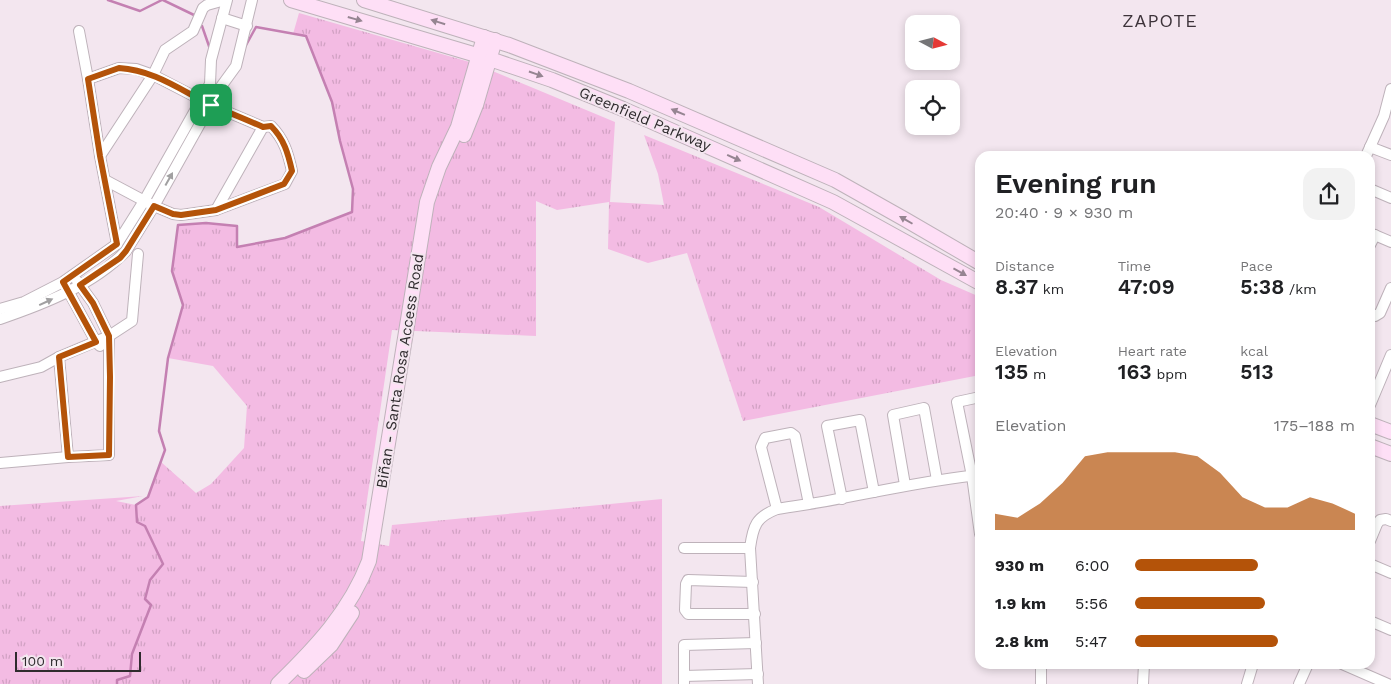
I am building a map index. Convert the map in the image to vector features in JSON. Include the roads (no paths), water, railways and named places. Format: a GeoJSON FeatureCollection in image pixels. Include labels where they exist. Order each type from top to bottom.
{"type":"FeatureCollection","features":[{"type":"Feature","properties":{"kind":"main road","name":"Greenfield Parkway"},"geometry":{"type":"LineString","coordinates":[[291,0],[330,6],[552,80],[623,109],[833,202],[975,280]]}},
{"type":"Feature","properties":{"kind":"main road","name":"Greenfield Parkway"},"geometry":{"type":"LineString","coordinates":[[364,0],[490,38],[629,91],[835,180],[975,260]]}},
{"type":"Feature","properties":{"kind":"main road","name":"Biñan - Santa Rosa Access Road"},"geometry":{"type":"LineString","coordinates":[[291,684],[319,658],[344,627],[366,591],[373,562],[415,310],[436,202],[448,166],[470,122],[490,38]]}},
{"type":"Feature","properties":{"kind":"main road"},"geometry":{"type":"LineString","coordinates":[[939,260],[948,244]]}},
{"type":"Feature","properties":{"kind":"main road"},"geometry":{"type":"LineString","coordinates":[[1375,426],[1391,432]]}},
{"type":"Feature","properties":{"kind":"main road"},"geometry":{"type":"LineString","coordinates":[[1375,448],[1391,454]]}},
{"type":"Feature","properties":{"kind":"main road","name":"Biñan - Santa Rosa Access Road"},"geometry":{"type":"LineString","coordinates":[[278,684],[316,648],[354,594],[373,562]]}},
{"type":"Feature","properties":{"kind":"street"},"geometry":{"type":"LineString","coordinates":[[0,309],[24,302],[63,282],[117,244],[144,201],[210,84],[211,60],[226,0],[207,5],[203,8],[193,31],[165,50],[153,75],[100,156]]}},
{"type":"Feature","properties":{"kind":"street"},"geometry":{"type":"LineString","coordinates":[[0,319],[33,308],[68,292],[120,258],[126,251],[154,206],[220,88],[236,66],[252,0]]}},
{"type":"Feature","properties":{"kind":"street"},"geometry":{"type":"LineString","coordinates":[[222,18],[247,26]]}},
{"type":"Feature","properties":{"kind":"street"},"geometry":{"type":"LineString","coordinates":[[79,32],[104,180],[117,244]]}},
{"type":"Feature","properties":{"kind":"street"},"geometry":{"type":"LineString","coordinates":[[88,79],[119,68],[136,69],[153,75],[211,105],[263,127],[271,126],[279,134],[286,147],[292,171],[284,184],[216,210],[181,215],[173,214],[154,206],[104,180]]}},
{"type":"Feature","properties":{"kind":"street"},"geometry":{"type":"LineString","coordinates":[[1369,151],[1387,117],[1391,89]]}},
{"type":"Feature","properties":{"kind":"street"},"geometry":{"type":"LineString","coordinates":[[216,210],[263,127]]}},
{"type":"Feature","properties":{"kind":"street"},"geometry":{"type":"LineString","coordinates":[[1375,153],[1391,155]]}},
{"type":"Feature","properties":{"kind":"street"},"geometry":{"type":"LineString","coordinates":[[1375,191],[1391,198]]}},
{"type":"Feature","properties":{"kind":"street"},"geometry":{"type":"LineString","coordinates":[[1375,235],[1391,242]]}},
{"type":"Feature","properties":{"kind":"street"},"geometry":{"type":"LineString","coordinates":[[0,377],[41,367],[59,357],[109,336],[132,321],[138,254]]}},
{"type":"Feature","properties":{"kind":"street"},"geometry":{"type":"LineString","coordinates":[[0,464],[109,455],[109,336],[93,303],[74,275]]}},
{"type":"Feature","properties":{"kind":"street"},"geometry":{"type":"LineString","coordinates":[[63,282],[96,342],[109,353]]}},
{"type":"Feature","properties":{"kind":"street"},"geometry":{"type":"LineString","coordinates":[[1375,314],[1380,313],[1391,288]]}},
{"type":"Feature","properties":{"kind":"street"},"geometry":{"type":"LineString","coordinates":[[1375,393],[1391,355]]}},
{"type":"Feature","properties":{"kind":"street"},"geometry":{"type":"LineString","coordinates":[[59,357],[68,457]]}},
{"type":"Feature","properties":{"kind":"street"},"geometry":{"type":"LineString","coordinates":[[975,398],[957,402],[975,471]]}},
{"type":"Feature","properties":{"kind":"street"},"geometry":{"type":"LineString","coordinates":[[905,485],[893,415],[924,408],[937,480]]}},
{"type":"Feature","properties":{"kind":"street"},"geometry":{"type":"LineString","coordinates":[[842,498],[827,426],[860,420],[874,492]]}},
{"type":"Feature","properties":{"kind":"street"},"geometry":{"type":"LineString","coordinates":[[777,509],[763,455],[762,442],[765,438],[791,433],[795,436],[809,504]]}},
{"type":"Feature","properties":{"kind":"street"},"geometry":{"type":"LineString","coordinates":[[756,643],[684,645],[684,680],[758,679],[755,614],[750,548],[752,534],[763,514],[777,509],[905,485],[975,475]]}},
{"type":"Feature","properties":{"kind":"street"},"geometry":{"type":"LineString","coordinates":[[1375,527],[1380,520],[1386,519],[1391,521]]}},
{"type":"Feature","properties":{"kind":"street"},"geometry":{"type":"LineString","coordinates":[[684,548],[750,548]]}},
{"type":"Feature","properties":{"kind":"street"},"geometry":{"type":"LineString","coordinates":[[1375,566],[1391,573]]}},
{"type":"Feature","properties":{"kind":"street"},"geometry":{"type":"LineString","coordinates":[[753,582],[688,580],[686,584],[686,610],[688,614],[755,614]]}},
{"type":"Feature","properties":{"kind":"street"},"geometry":{"type":"LineString","coordinates":[[1375,623],[1391,630]]}},
{"type":"Feature","properties":{"kind":"street"},"geometry":{"type":"LineString","coordinates":[[1041,669],[1041,684]]}},
{"type":"Feature","properties":{"kind":"street"},"geometry":{"type":"LineString","coordinates":[[1143,684],[1144,669]]}},
{"type":"Feature","properties":{"kind":"street"},"geometry":{"type":"LineString","coordinates":[[1247,684],[1252,669]]}},
{"type":"Feature","properties":{"kind":"street"},"geometry":{"type":"LineString","coordinates":[[1298,684],[1306,669]]}},
{"type":"Feature","properties":{"kind":"street"},"geometry":{"type":"LineString","coordinates":[[1354,669],[1388,684]]}},
{"type":"Feature","properties":{"kind":"waterway"},"geometry":{"type":"LineString","coordinates":[[108,0],[140,11],[162,0]]}},
{"type":"Feature","properties":{"kind":"waterway"},"geometry":{"type":"LineString","coordinates":[[163,0],[194,15]]}},
{"type":"Feature","properties":{"kind":"waterway"},"geometry":{"type":"LineString","coordinates":[[202,26],[210,49]]}},
{"type":"Feature","properties":{"kind":"waterway"},"geometry":{"type":"LineString","coordinates":[[117,684],[117,680],[130,676],[132,654],[151,605],[145,599],[150,580],[163,564],[145,526],[137,522],[136,505],[148,497],[165,450],[159,431],[168,358],[183,305],[172,271],[178,225],[206,223],[237,226],[237,247],[285,238],[352,212],[353,189],[332,102],[306,36],[256,27],[245,47]]}},
{"type":"Feature","properties":{"kind":"district","name":"ZAPOTE"},"geometry":{"type":"Point","coordinates":[1160,21]}}]}
